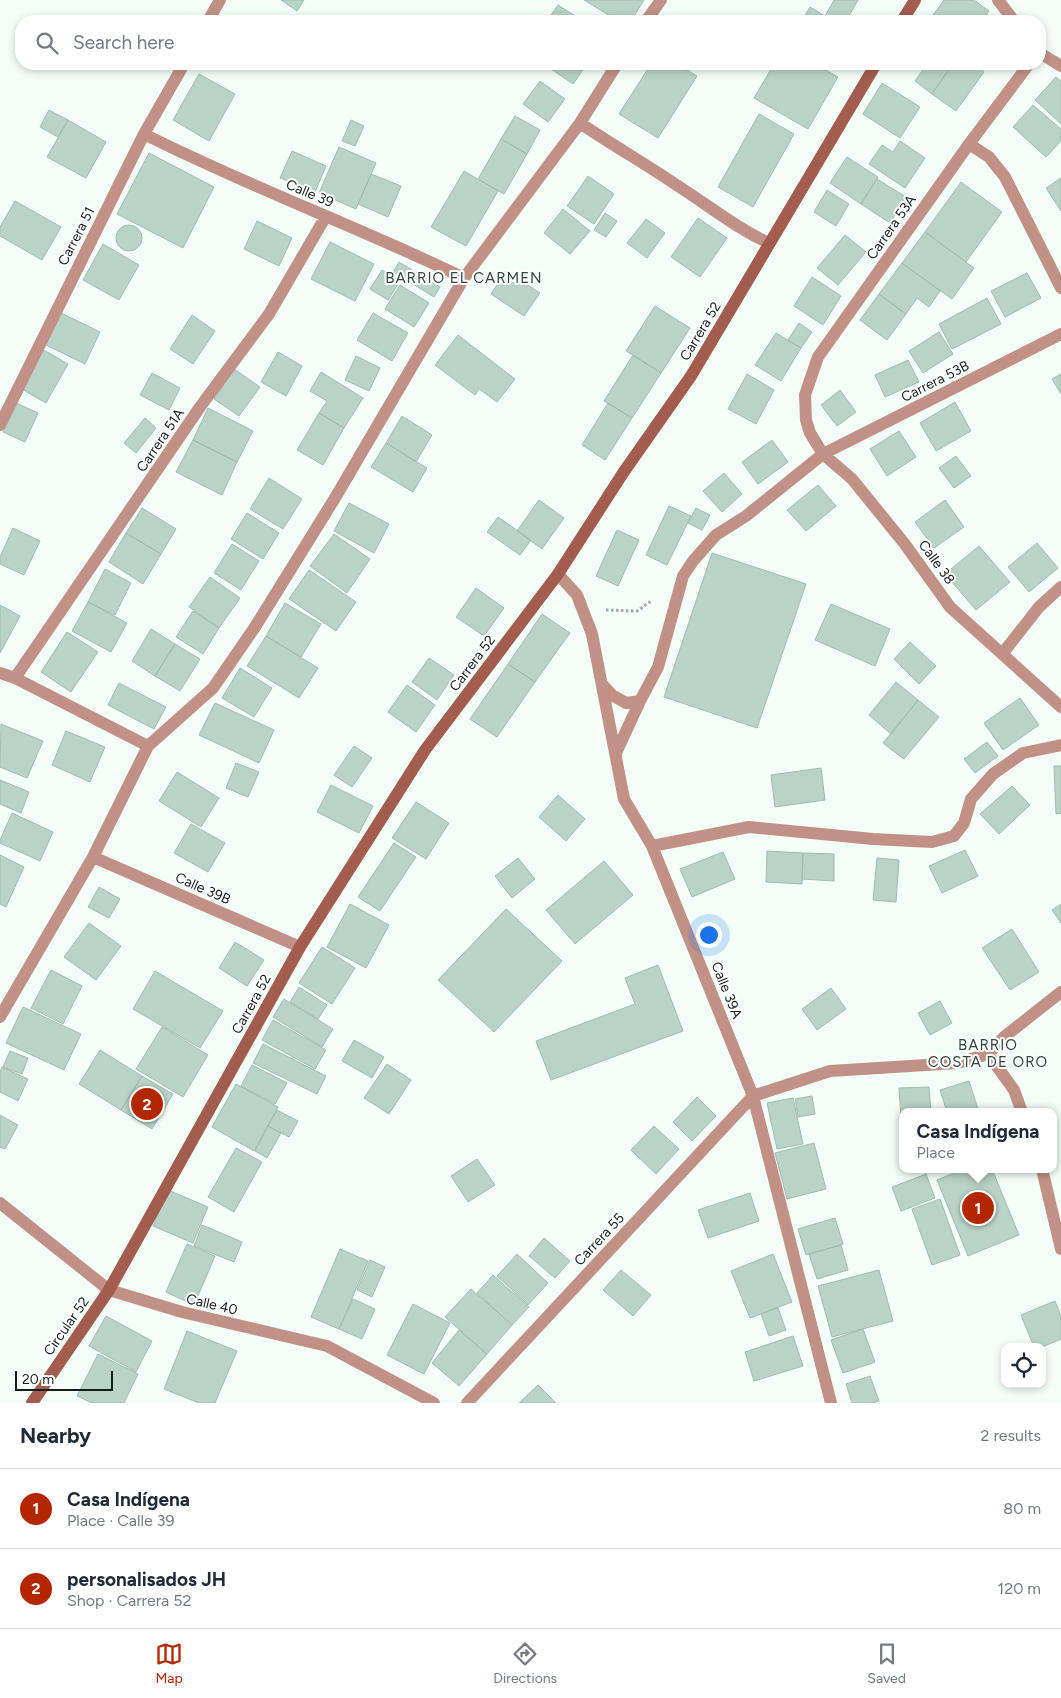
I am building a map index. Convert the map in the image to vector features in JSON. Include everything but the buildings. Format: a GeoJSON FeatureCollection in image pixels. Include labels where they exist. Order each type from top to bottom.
{"type":"FeatureCollection","features":[{"type":"Feature","properties":{"kind":"street"},"geometry":{"type":"LineString","coordinates":[[211,15],[220,0]]}},
{"type":"Feature","properties":{"kind":"street"},"geometry":{"type":"LineString","coordinates":[[650,15],[661,0]]}},
{"type":"Feature","properties":{"kind":"street"},"geometry":{"type":"LineString","coordinates":[[906,15],[915,0]]}},
{"type":"Feature","properties":{"kind":"street"},"geometry":{"type":"LineString","coordinates":[[998,0],[1009,15]]}},
{"type":"Feature","properties":{"kind":"street"},"geometry":{"type":"LineString","coordinates":[[1046,57],[1061,66]]}},
{"type":"Feature","properties":{"kind":"street","name":"Carrera 51"},"geometry":{"type":"LineString","coordinates":[[0,425],[144,134],[181,70]]}},
{"type":"Feature","properties":{"kind":"street"},"geometry":{"type":"LineString","coordinates":[[0,1017],[94,857],[148,746],[213,688],[255,626],[335,498],[464,278],[580,123],[613,70]]}},
{"type":"Feature","properties":{"kind":"street","name":"Carrera 52"},"geometry":{"type":"LineString","coordinates":[[109,1290],[300,947],[425,750],[558,574],[624,472],[691,376],[872,70]]}},
{"type":"Feature","properties":{"kind":"street","name":"Carrera 53A"},"geometry":{"type":"LineString","coordinates":[[806,420],[805,395],[818,356],[969,144],[1025,70]]}},
{"type":"Feature","properties":{"kind":"street"},"geometry":{"type":"LineString","coordinates":[[580,123],[749,234],[769,244]]}},
{"type":"Feature","properties":{"kind":"street","name":"Calle 39"},"geometry":{"type":"LineString","coordinates":[[144,134],[247,183],[413,253],[464,278]]}},
{"type":"Feature","properties":{"kind":"street"},"geometry":{"type":"LineString","coordinates":[[969,144],[989,157],[1005,177],[1061,288]]}},
{"type":"Feature","properties":{"kind":"street","name":"Carrera 51A"},"geometry":{"type":"LineString","coordinates":[[15,678],[200,407],[269,314],[326,216]]}},
{"type":"Feature","properties":{"kind":"street","name":"Carrera 53B"},"geometry":{"type":"LineString","coordinates":[[616,753],[658,667],[683,576],[693,561],[716,535],[746,516],[823,454],[1061,334]]}},
{"type":"Feature","properties":{"kind":"street","name":"Calle 38"},"geometry":{"type":"LineString","coordinates":[[806,420],[810,433],[823,454],[852,479],[904,543],[950,607],[1061,707]]}},
{"type":"Feature","properties":{"kind":"street","name":"Calle 39A"},"geometry":{"type":"LineString","coordinates":[[558,574],[577,595],[592,634],[624,799],[652,846],[753,1096],[831,1403]]}},
{"type":"Feature","properties":{"kind":"street"},"geometry":{"type":"LineString","coordinates":[[1003,653],[1040,607],[1061,587]]}},
{"type":"Feature","properties":{"kind":"street"},"geometry":{"type":"LineString","coordinates":[[0,674],[15,678],[148,746]]}},
{"type":"Feature","properties":{"kind":"street"},"geometry":{"type":"LineString","coordinates":[[601,683],[612,694],[626,703],[640,701]]}},
{"type":"Feature","properties":{"kind":"street"},"geometry":{"type":"LineString","coordinates":[[652,846],[749,827],[873,839],[932,842],[954,836],[964,823],[971,799],[993,774],[1023,753],[1061,745]]}},
{"type":"Feature","properties":{"kind":"street","name":"Calle 39B"},"geometry":{"type":"LineString","coordinates":[[94,857],[300,947]]}},
{"type":"Feature","properties":{"kind":"street"},"geometry":{"type":"LineString","coordinates":[[753,1096],[830,1071],[958,1063],[988,1054],[1004,1037],[1061,992]]}},
{"type":"Feature","properties":{"kind":"street"},"geometry":{"type":"LineString","coordinates":[[988,1054],[1014,1090],[1021,1108]]}},
{"type":"Feature","properties":{"kind":"street","name":"Carrera 55"},"geometry":{"type":"LineString","coordinates":[[467,1403],[753,1096]]}},
{"type":"Feature","properties":{"kind":"street"},"geometry":{"type":"LineString","coordinates":[[1044,1173],[1060,1245]]}},
{"type":"Feature","properties":{"kind":"street","name":"Calle 40"},"geometry":{"type":"LineString","coordinates":[[0,1203],[109,1290],[182,1312],[327,1346],[434,1403]]}},
{"type":"Feature","properties":{"kind":"street","name":"Circular 52"},"geometry":{"type":"LineString","coordinates":[[32,1403],[109,1290]]}},
{"type":"Feature","properties":{"kind":"path"},"geometry":{"type":"LineString","coordinates":[[577,595],[596,610],[638,611],[653,599]]}},
{"type":"Feature","properties":{"kind":"place","name":"personalisados JH"},"geometry":{"type":"Point","coordinates":[147,1104]}},
{"type":"Feature","properties":{"kind":"place","name":"Casa Indígena"},"geometry":{"type":"Point","coordinates":[978,1208]}},
{"type":"Feature","properties":{"kind":"district","name":"BARRIO EL CARMEN"},"geometry":{"type":"Point","coordinates":[464,278]}},
{"type":"Feature","properties":{"kind":"district","name":"BARRIO COSTA DE ORO"},"geometry":{"type":"Point","coordinates":[988,1054]}}]}
